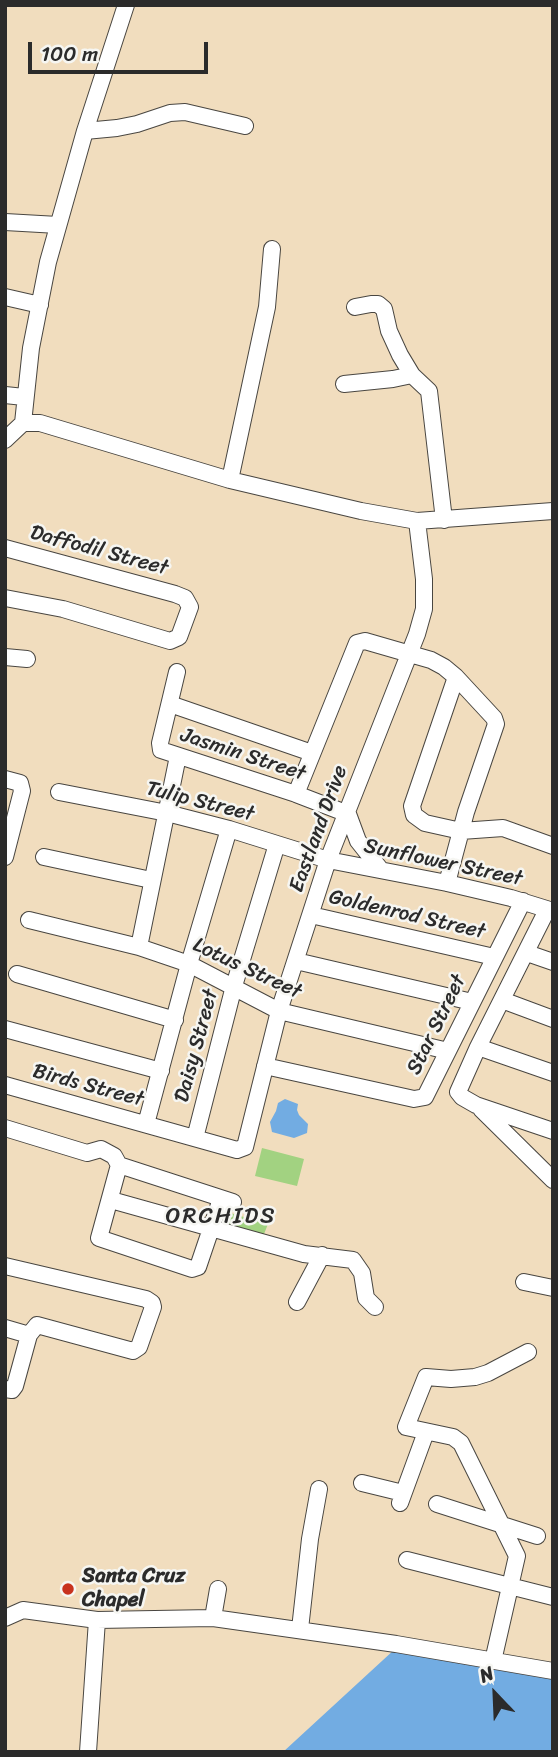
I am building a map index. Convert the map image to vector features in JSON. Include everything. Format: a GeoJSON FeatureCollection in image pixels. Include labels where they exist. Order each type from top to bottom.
{"type":"FeatureCollection","features":[{"type":"Feature","properties":{"kind":"street"},"geometry":{"type":"LineString","coordinates":[[23,423],[31,348],[58,225],[126,5]]}},
{"type":"Feature","properties":{"kind":"street"},"geometry":{"type":"LineString","coordinates":[[85,131],[117,128],[170,113],[185,112],[246,126]]}},
{"type":"Feature","properties":{"kind":"street"},"geometry":{"type":"LineString","coordinates":[[5,222],[58,225]]}},
{"type":"Feature","properties":{"kind":"street"},"geometry":{"type":"LineString","coordinates":[[230,480],[267,307],[272,249]]}},
{"type":"Feature","properties":{"kind":"street"},"geometry":{"type":"LineString","coordinates":[[5,296],[40,304]]}},
{"type":"Feature","properties":{"kind":"street"},"geometry":{"type":"LineString","coordinates":[[355,307],[378,304],[384,309],[400,355],[412,375],[429,391],[444,520]]}},
{"type":"Feature","properties":{"kind":"street"},"geometry":{"type":"LineString","coordinates":[[344,384],[412,375]]}},
{"type":"Feature","properties":{"kind":"street"},"geometry":{"type":"LineString","coordinates":[[5,395],[24,397]]}},
{"type":"Feature","properties":{"kind":"street"},"geometry":{"type":"LineString","coordinates":[[5,440],[23,423],[40,423],[230,480],[417,521],[553,511]]}},
{"type":"Feature","properties":{"kind":"street","name":"Eastland Drive"},"geometry":{"type":"LineString","coordinates":[[240,1151],[245,1147],[248,1138],[279,1012],[328,860],[410,654],[425,609],[417,521]]}},
{"type":"Feature","properties":{"kind":"street","name":"Daffodil Street"},"geometry":{"type":"LineString","coordinates":[[5,548],[182,596],[190,608],[180,637],[170,641],[63,609],[5,598]]}},
{"type":"Feature","properties":{"kind":"street"},"geometry":{"type":"LineString","coordinates":[[296,794],[357,643],[365,641],[431,660],[456,677],[494,718],[496,724],[447,883]]}},
{"type":"Feature","properties":{"kind":"street"},"geometry":{"type":"LineString","coordinates":[[5,657],[27,659]]}},
{"type":"Feature","properties":{"kind":"street","name":"Jasmin Street"},"geometry":{"type":"LineString","coordinates":[[177,672],[160,747],[164,751],[348,814]]}},
{"type":"Feature","properties":{"kind":"street"},"geometry":{"type":"LineString","coordinates":[[456,677],[412,806],[414,815],[425,823],[461,831],[503,828],[553,846]]}},
{"type":"Feature","properties":{"kind":"street"},"geometry":{"type":"LineString","coordinates":[[170,704],[312,753]]}},
{"type":"Feature","properties":{"kind":"street"},"geometry":{"type":"LineString","coordinates":[[139,947],[178,756]]}},
{"type":"Feature","properties":{"kind":"street"},"geometry":{"type":"LineString","coordinates":[[5,779],[22,785],[9,828],[5,857]]}},
{"type":"Feature","properties":{"kind":"street","name":"Tulip Street"},"geometry":{"type":"LineString","coordinates":[[60,792],[167,813],[328,860]]}},
{"type":"Feature","properties":{"kind":"street"},"geometry":{"type":"LineString","coordinates":[[348,814],[358,841],[381,870]]}},
{"type":"Feature","properties":{"kind":"street"},"geometry":{"type":"LineString","coordinates":[[146,1124],[229,829]]}},
{"type":"Feature","properties":{"kind":"street","name":"Daisy Street"},"geometry":{"type":"LineString","coordinates":[[195,1138],[234,986],[277,844]]}},
{"type":"Feature","properties":{"kind":"street"},"geometry":{"type":"LineString","coordinates":[[44,857],[151,880]]}},
{"type":"Feature","properties":{"kind":"street","name":"Sunflower Street"},"geometry":{"type":"LineString","coordinates":[[328,860],[447,883],[550,910]]}},
{"type":"Feature","properties":{"kind":"street","name":"Star Street"},"geometry":{"type":"LineString","coordinates":[[265,1066],[418,1100],[427,1093],[523,901]]}},
{"type":"Feature","properties":{"kind":"street"},"geometry":{"type":"LineString","coordinates":[[550,910],[478,1046],[458,1092],[476,1105],[553,1131]]}},
{"type":"Feature","properties":{"kind":"street","name":"Goldenrod Street"},"geometry":{"type":"LineString","coordinates":[[311,915],[494,957]]}},
{"type":"Feature","properties":{"kind":"street","name":"Lotus Street"},"geometry":{"type":"LineString","coordinates":[[29,920],[139,947],[189,964],[279,1012],[448,1051]]}},
{"type":"Feature","properties":{"kind":"street"},"geometry":{"type":"LineString","coordinates":[[527,953],[553,962]]}},
{"type":"Feature","properties":{"kind":"street"},"geometry":{"type":"LineString","coordinates":[[296,961],[472,1002]]}},
{"type":"Feature","properties":{"kind":"street"},"geometry":{"type":"LineString","coordinates":[[17,974],[175,1020]]}},
{"type":"Feature","properties":{"kind":"street"},"geometry":{"type":"LineString","coordinates":[[502,1000],[553,1019]]}},
{"type":"Feature","properties":{"kind":"street"},"geometry":{"type":"LineString","coordinates":[[5,1029],[161,1072]]}},
{"type":"Feature","properties":{"kind":"street"},"geometry":{"type":"LineString","coordinates":[[478,1046],[553,1073]]}},
{"type":"Feature","properties":{"kind":"street","name":"Birds Street"},"geometry":{"type":"LineString","coordinates":[[5,1085],[240,1151]]}},
{"type":"Feature","properties":{"kind":"street"},"geometry":{"type":"LineString","coordinates":[[476,1105],[553,1180]]}},
{"type":"Feature","properties":{"kind":"street"},"geometry":{"type":"LineString","coordinates":[[5,1128],[87,1153],[106,1151],[114,1156],[119,1165],[99,1238],[192,1269],[198,1267],[212,1227],[227,1200],[119,1165]]}},
{"type":"Feature","properties":{"kind":"street"},"geometry":{"type":"LineString","coordinates":[[111,1200],[304,1254],[348,1258],[356,1262],[364,1280],[366,1298],[375,1307]]}},
{"type":"Feature","properties":{"kind":"street"},"geometry":{"type":"LineString","coordinates":[[297,1302],[322,1255]]}},
{"type":"Feature","properties":{"kind":"street"},"geometry":{"type":"LineString","coordinates":[[5,1266],[146,1300],[153,1305],[138,1347],[133,1351],[39,1324],[34,1326],[15,1385],[12,1390],[5,1389]]}},
{"type":"Feature","properties":{"kind":"street"},"geometry":{"type":"LineString","coordinates":[[5,1328],[29,1335]]}},
{"type":"Feature","properties":{"kind":"street"},"geometry":{"type":"LineString","coordinates":[[493,1661],[517,1558],[461,1443],[453,1437],[406,1427],[426,1377],[475,1377],[528,1352]]}},
{"type":"Feature","properties":{"kind":"street"},"geometry":{"type":"LineString","coordinates":[[362,1483],[401,1498],[426,1432]]}},
{"type":"Feature","properties":{"kind":"street"},"geometry":{"type":"LineString","coordinates":[[300,1629],[310,1539],[319,1489]]}},
{"type":"Feature","properties":{"kind":"street"},"geometry":{"type":"LineString","coordinates":[[437,1504],[537,1536]]}},
{"type":"Feature","properties":{"kind":"street"},"geometry":{"type":"LineString","coordinates":[[407,1560],[553,1597]]}},
{"type":"Feature","properties":{"kind":"street"},"geometry":{"type":"LineString","coordinates":[[213,1618],[218,1589]]}},
{"type":"Feature","properties":{"kind":"street"},"geometry":{"type":"LineString","coordinates":[[5,1618],[23,1610],[97,1620],[213,1618],[300,1629],[553,1671]]}},
{"type":"Feature","properties":{"kind":"street"},"geometry":{"type":"LineString","coordinates":[[88,1752],[97,1620]]}},
{"type":"Feature","properties":{"kind":"green space"},"geometry":{"type":"Polygon","coordinates":[[[262,1148],[304,1159],[297,1186],[255,1176],[262,1148]]]}},
{"type":"Feature","properties":{"kind":"green space"},"geometry":{"type":"Polygon","coordinates":[[[227,1212],[268,1224],[262,1239],[222,1228],[227,1212]]]}},
{"type":"Feature","properties":{"kind":"water"},"geometry":{"type":"Polygon","coordinates":[[[285,1099],[298,1104],[299,1115],[308,1124],[307,1133],[294,1138],[272,1132],[270,1122],[278,1103],[285,1099]]]}},
{"type":"Feature","properties":{"kind":"water"},"geometry":{"type":"Polygon","coordinates":[[[395,1649],[553,1679],[553,1752],[283,1752],[395,1649]]]}},
{"type":"Feature","properties":{"kind":"place","name":"Santa Cruz Chapel"},"geometry":{"type":"Point","coordinates":[68,1589]}},
{"type":"Feature","properties":{"kind":"district","name":"ORCHIDS"},"geometry":{"type":"Point","coordinates":[221,1217]}}]}
